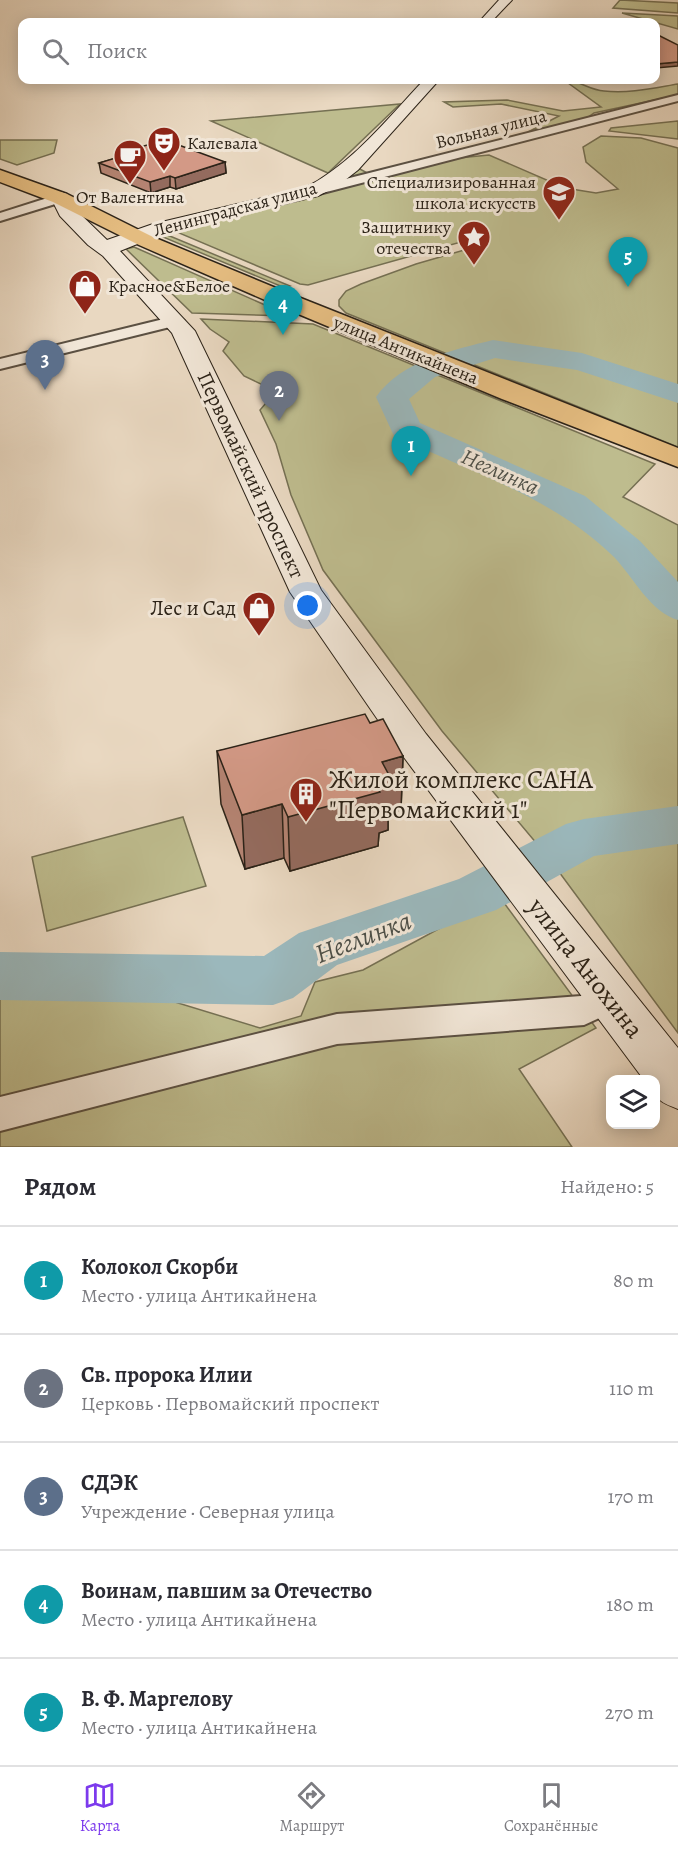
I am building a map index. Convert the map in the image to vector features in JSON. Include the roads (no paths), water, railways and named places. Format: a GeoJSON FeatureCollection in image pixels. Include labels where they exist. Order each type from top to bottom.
{"type":"FeatureCollection","features":[{"type":"Feature","properties":{"kind":"main road"},"geometry":{"type":"LineString","coordinates":[[0,176],[60,198],[136,236]]}},
{"type":"Feature","properties":{"kind":"main road","name":"улица Антикайнена"},"geometry":{"type":"LineString","coordinates":[[136,236],[388,343],[678,458]]}},
{"type":"Feature","properties":{"kind":"street"},"geometry":{"type":"LineString","coordinates":[[488,18],[506,0]]}},
{"type":"Feature","properties":{"kind":"street","name":"Ленинградская улица"},"geometry":{"type":"LineString","coordinates":[[110,252],[114,243],[311,192],[334,180],[352,166],[428,84]]}},
{"type":"Feature","properties":{"kind":"street","name":"Вольная улица"},"geometry":{"type":"LineString","coordinates":[[311,192],[678,98]]}},
{"type":"Feature","properties":{"kind":"street"},"geometry":{"type":"LineString","coordinates":[[0,217],[60,198]]}},
{"type":"Feature","properties":{"kind":"street","name":"Первомайский проспект"},"geometry":{"type":"LineString","coordinates":[[60,198],[67,212],[95,241],[110,252],[183,331],[306,592],[413,742],[495,850]]}},
{"type":"Feature","properties":{"kind":"street"},"geometry":{"type":"LineString","coordinates":[[0,363],[176,321]]}},
{"type":"Feature","properties":{"kind":"street","name":"улица Анохина"},"geometry":{"type":"LineString","coordinates":[[495,850],[678,1086]]}},
{"type":"Feature","properties":{"kind":"street"},"geometry":{"type":"LineString","coordinates":[[0,1114],[337,1029],[584,1010],[609,998]]}},
{"type":"Feature","properties":{"kind":"water"},"geometry":{"type":"Polygon","coordinates":[[[678,817],[678,832],[587,853],[559,871],[541,848],[577,830],[678,817]]]}},
{"type":"Feature","properties":{"kind":"waterway","name":"Неглинка"},"geometry":{"type":"LineString","coordinates":[[678,394],[582,362],[493,349],[424,371],[392,397],[406,429],[572,504],[627,549],[678,607]]}},
{"type":"Feature","properties":{"kind":"waterway","name":"Неглинка"},"geometry":{"type":"LineString","coordinates":[[0,976],[273,981],[318,949],[477,895],[584,838],[678,825]]}},
{"type":"Feature","properties":{"kind":"place","name":"Калевала"},"geometry":{"type":"Point","coordinates":[164,172]}},
{"type":"Feature","properties":{"kind":"place","name":"От Валентина"},"geometry":{"type":"Point","coordinates":[130,185]}},
{"type":"Feature","properties":{"kind":"place","name":"Специализированная школа искусств"},"geometry":{"type":"Point","coordinates":[559,221]}},
{"type":"Feature","properties":{"kind":"place","name":"Защитнику отечества"},"geometry":{"type":"Point","coordinates":[474,266]}},
{"type":"Feature","properties":{"kind":"place","name":"В. Ф. Маргелову"},"geometry":{"type":"Point","coordinates":[628,287]}},
{"type":"Feature","properties":{"kind":"place","name":"Красное&Белое"},"geometry":{"type":"Point","coordinates":[85,315]}},
{"type":"Feature","properties":{"kind":"place","name":"Воинам, павшим за Отечество"},"geometry":{"type":"Point","coordinates":[283,335]}},
{"type":"Feature","properties":{"kind":"place","name":"СДЭК"},"geometry":{"type":"Point","coordinates":[45,390]}},
{"type":"Feature","properties":{"kind":"place","name":"Св. пророка Илии"},"geometry":{"type":"Point","coordinates":[279,421]}},
{"type":"Feature","properties":{"kind":"place","name":"Колокол Скорби"},"geometry":{"type":"Point","coordinates":[411,476]}},
{"type":"Feature","properties":{"kind":"place","name":"Лес и Сад"},"geometry":{"type":"Point","coordinates":[259,637]}},
{"type":"Feature","properties":{"kind":"place","name":"Жилой комплекс САНА \"Первомайский 1\""},"geometry":{"type":"Point","coordinates":[306,823]}}]}
